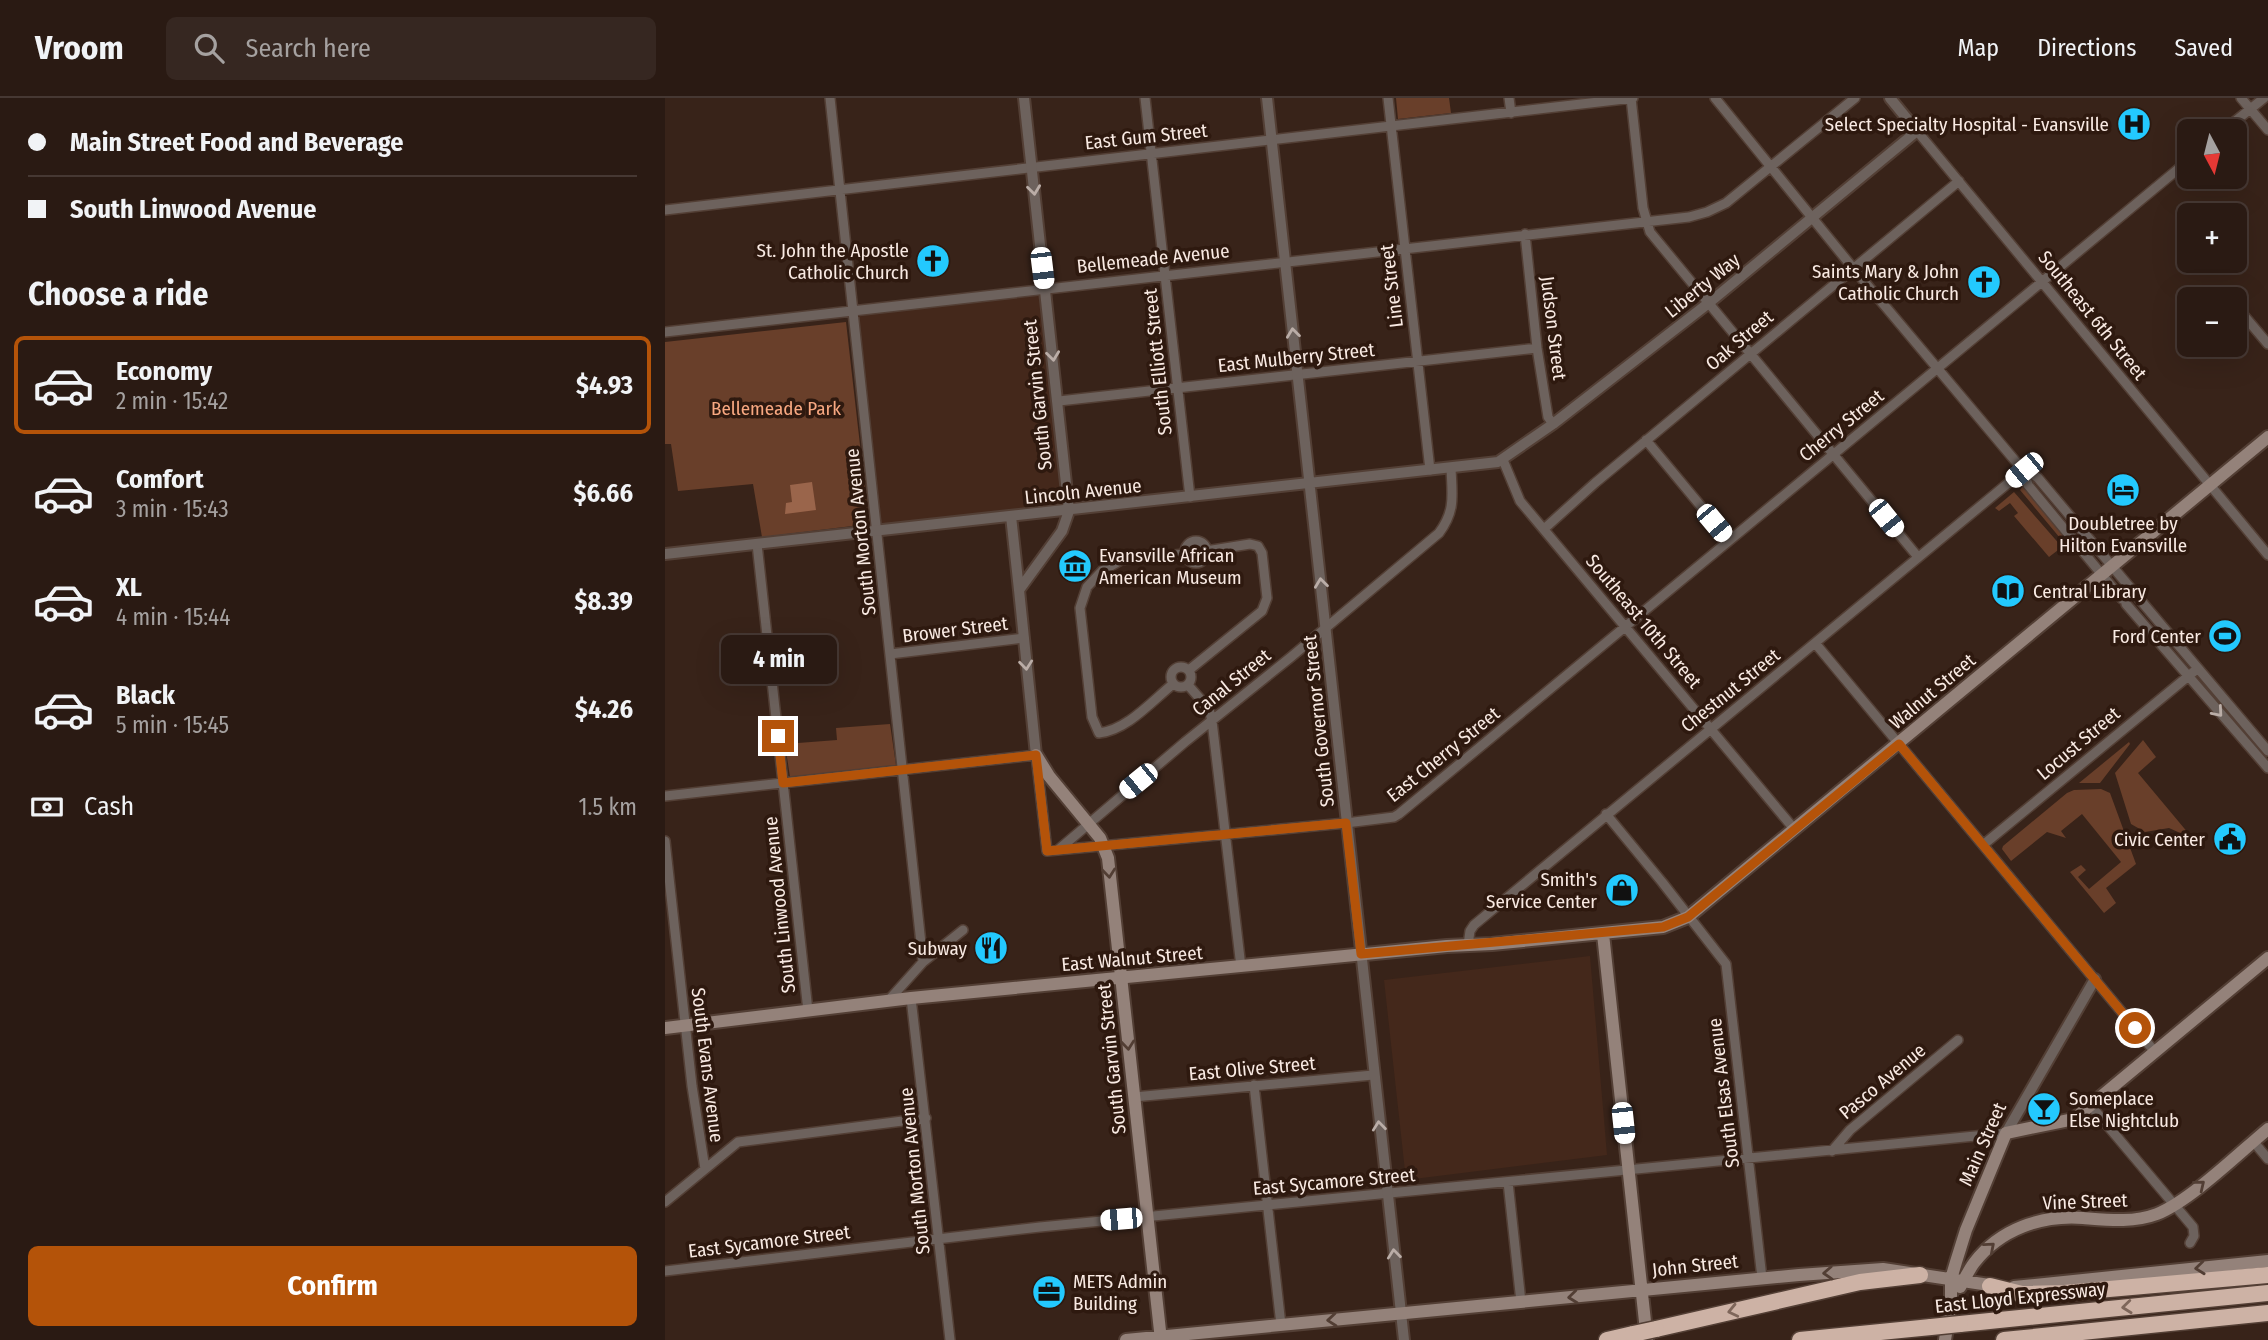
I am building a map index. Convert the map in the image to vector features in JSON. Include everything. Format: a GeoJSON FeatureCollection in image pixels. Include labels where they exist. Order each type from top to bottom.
{"type":"FeatureCollection","features":[{"type":"Feature","properties":{"kind":"highway"},"geometry":{"type":"LineString","coordinates":[[1607,1340],[1645,1334],[1860,1282],[1920,1275]]}},
{"type":"Feature","properties":{"kind":"highway"},"geometry":{"type":"LineString","coordinates":[[1990,1286],[2022,1294],[2064,1293],[2268,1275]]}},
{"type":"Feature","properties":{"kind":"highway","name":"East Lloyd Expressway"},"geometry":{"type":"LineString","coordinates":[[1800,1340],[2268,1293]]}},
{"type":"Feature","properties":{"kind":"highway"},"geometry":{"type":"LineString","coordinates":[[2004,1340],[2268,1313]]}},
{"type":"Feature","properties":{"kind":"main road","name":"Walnut Street"},"geometry":{"type":"LineString","coordinates":[[1603,934],[1663,927],[1688,917],[2268,437]]}},
{"type":"Feature","properties":{"kind":"main road","name":"South Garvin Street"},"geometry":{"type":"LineString","coordinates":[[1036,755],[1049,776],[1089,824],[1108,858],[1160,1339]]}},
{"type":"Feature","properties":{"kind":"main road","name":"East Walnut Street"},"geometry":{"type":"LineString","coordinates":[[665,1028],[911,998],[1361,954],[1603,934]]}},
{"type":"Feature","properties":{"kind":"main road"},"geometry":{"type":"LineString","coordinates":[[1603,934],[1645,1334]]}},
{"type":"Feature","properties":{"kind":"main road"},"geometry":{"type":"LineString","coordinates":[[2007,1133],[2074,1119],[2268,958]]}},
{"type":"Feature","properties":{"kind":"main road","name":"Vine Street"},"geometry":{"type":"LineString","coordinates":[[1945,1340],[1957,1280],[1986,1249],[2005,1235],[2030,1223],[2058,1217],[2123,1221],[2155,1215],[2175,1205],[2268,1129]]}},
{"type":"Feature","properties":{"kind":"main road","name":"Main Street"},"geometry":{"type":"LineString","coordinates":[[1957,1280],[1966,1230],[2007,1133]]}},
{"type":"Feature","properties":{"kind":"main road","name":"John Street"},"geometry":{"type":"LineString","coordinates":[[1126,1340],[1160,1339],[1762,1278],[1883,1269],[1990,1286],[2023,1287],[2268,1261]]}},
{"type":"Feature","properties":{"kind":"street","name":"South Morton Avenue"},"geometry":{"type":"LineString","coordinates":[[830,98],[923,962]]}},
{"type":"Feature","properties":{"kind":"street","name":"South Garvin Street"},"geometry":{"type":"LineString","coordinates":[[1024,98],[1069,510]]}},
{"type":"Feature","properties":{"kind":"street","name":"South Elliott Street"},"geometry":{"type":"LineString","coordinates":[[1145,98],[1191,497]]}},
{"type":"Feature","properties":{"kind":"street","name":"South Governor Street"},"geometry":{"type":"LineString","coordinates":[[1267,98],[1403,1340]]}},
{"type":"Feature","properties":{"kind":"street","name":"Line Street"},"geometry":{"type":"LineString","coordinates":[[1388,98],[1430,470]]}},
{"type":"Feature","properties":{"kind":"street"},"geometry":{"type":"LineString","coordinates":[[1509,98],[1511,113]]}},
{"type":"Feature","properties":{"kind":"street","name":"East Gum Street"},"geometry":{"type":"LineString","coordinates":[[665,211],[1632,98]]}},
{"type":"Feature","properties":{"kind":"street"},"geometry":{"type":"LineString","coordinates":[[1632,98],[1646,221],[1650,232],[1918,557]]}},
{"type":"Feature","properties":{"kind":"street"},"geometry":{"type":"LineString","coordinates":[[1715,98],[1853,268],[2024,470],[2038,478],[2268,751]]}},
{"type":"Feature","properties":{"kind":"street","name":"Bellemeade Avenue"},"geometry":{"type":"LineString","coordinates":[[665,332],[1689,217],[1726,203],[1855,98]]}},
{"type":"Feature","properties":{"kind":"street","name":"Southeast 6th Street"},"geometry":{"type":"LineString","coordinates":[[1890,98],[2268,555]]}},
{"type":"Feature","properties":{"kind":"street"},"geometry":{"type":"LineString","coordinates":[[2241,98],[2268,130]]}},
{"type":"Feature","properties":{"kind":"street"},"geometry":{"type":"LineString","coordinates":[[2238,119],[2264,98]]}},
{"type":"Feature","properties":{"kind":"street","name":"Liberty Way"},"geometry":{"type":"LineString","coordinates":[[1503,460],[1707,303],[1917,131]]}},
{"type":"Feature","properties":{"kind":"street","name":"Cherry Street"},"geometry":{"type":"LineString","coordinates":[[1516,718],[2177,170]]}},
{"type":"Feature","properties":{"kind":"street","name":"Oak Street"},"geometry":{"type":"LineString","coordinates":[[1543,529],[1750,353],[1959,181]]}},
{"type":"Feature","properties":{"kind":"street","name":"Judson Street"},"geometry":{"type":"LineString","coordinates":[[1525,234],[1537,348],[1548,417],[1553,424]]}},
{"type":"Feature","properties":{"kind":"street"},"geometry":{"type":"LineString","coordinates":[[2247,319],[2268,344]]}},
{"type":"Feature","properties":{"kind":"street","name":"East Mulberry Street"},"geometry":{"type":"LineString","coordinates":[[1059,401],[1537,348]]}},
{"type":"Feature","properties":{"kind":"street"},"geometry":{"type":"LineString","coordinates":[[1646,440],[1729,540]]}},
{"type":"Feature","properties":{"kind":"street","name":"Lincoln Avenue"},"geometry":{"type":"LineString","coordinates":[[665,554],[1309,484],[1503,460]]}},
{"type":"Feature","properties":{"kind":"street","name":"Southeast 10th Street"},"geometry":{"type":"LineString","coordinates":[[1503,460],[1515,492],[1543,529],[1795,830]]}},
{"type":"Feature","properties":{"kind":"street","name":"Canal Street"},"geometry":{"type":"LineString","coordinates":[[1058,850],[1439,533],[1448,520],[1452,507],[1451,468]]}},
{"type":"Feature","properties":{"kind":"street"},"geometry":{"type":"LineString","coordinates":[[2024,470],[2028,485],[2187,677],[2268,768]]}},
{"type":"Feature","properties":{"kind":"street","name":"Chestnut Street"},"geometry":{"type":"LineString","coordinates":[[1468,945],[1468,937],[1474,925],[2024,470]]}},
{"type":"Feature","properties":{"kind":"street"},"geometry":{"type":"LineString","coordinates":[[1019,590],[1062,531],[1069,510]]}},
{"type":"Feature","properties":{"kind":"street","name":"South Garvin Street"},"geometry":{"type":"LineString","coordinates":[[1011,516],[1047,851],[1058,850]]}},
{"type":"Feature","properties":{"kind":"street"},"geometry":{"type":"LineString","coordinates":[[1194,542],[1202,544],[1206,551],[1204,559],[1197,563],[1189,561],[1185,554],[1187,546],[1194,542]]}},
{"type":"Feature","properties":{"kind":"street","name":"South Linwood Avenue"},"geometry":{"type":"LineString","coordinates":[[757,544],[808,1011]]}},
{"type":"Feature","properties":{"kind":"street"},"geometry":{"type":"LineString","coordinates":[[1189,670],[1262,611],[1266,603],[1262,553],[1258,546],[1249,544],[1206,551]]}},
{"type":"Feature","properties":{"kind":"street"},"geometry":{"type":"LineString","coordinates":[[1173,684],[1124,724],[1108,732],[1099,733],[1092,717],[1080,608],[1087,587],[1111,565],[1121,560],[1185,554]]}},
{"type":"Feature","properties":{"kind":"street","name":"Brower Street"},"geometry":{"type":"LineString","coordinates":[[890,654],[1024,638]]}},
{"type":"Feature","properties":{"kind":"street"},"geometry":{"type":"LineString","coordinates":[[1815,643],[2155,1052]]}},
{"type":"Feature","properties":{"kind":"street"},"geometry":{"type":"LineString","coordinates":[[1182,667],[1189,670],[1192,678],[1188,685],[1180,688],[1173,684],[1171,676],[1174,669],[1182,667]]}},
{"type":"Feature","properties":{"kind":"street","name":"Locust Street"},"geometry":{"type":"LineString","coordinates":[[1983,845],[2197,669]]}},
{"type":"Feature","properties":{"kind":"street"},"geometry":{"type":"LineString","coordinates":[[1188,685],[1209,709],[1212,721],[1241,967]]}},
{"type":"Feature","properties":{"kind":"street","name":"East Cherry Street"},"geometry":{"type":"LineString","coordinates":[[1058,850],[1394,817],[1516,718]]}},
{"type":"Feature","properties":{"kind":"street"},"geometry":{"type":"LineString","coordinates":[[665,796],[1036,755]]}},
{"type":"Feature","properties":{"kind":"street","name":"South Elsas Avenue"},"geometry":{"type":"LineString","coordinates":[[1606,814],[1725,964],[1762,1278]]}},
{"type":"Feature","properties":{"kind":"street","name":"South Evans Avenue"},"geometry":{"type":"LineString","coordinates":[[665,841],[685,1025],[705,1169]]}},
{"type":"Feature","properties":{"kind":"street"},"geometry":{"type":"LineString","coordinates":[[888,1001],[923,962],[963,930]]}},
{"type":"Feature","properties":{"kind":"street","name":"Main Street"},"geometry":{"type":"LineString","coordinates":[[2007,1133],[2095,979]]}},
{"type":"Feature","properties":{"kind":"street","name":"South Morton Avenue"},"geometry":{"type":"LineString","coordinates":[[911,998],[950,1340]]}},
{"type":"Feature","properties":{"kind":"street","name":"Pasco Avenue"},"geometry":{"type":"LineString","coordinates":[[1832,1151],[1850,1130],[1958,1040]]}},
{"type":"Feature","properties":{"kind":"street","name":"East Olive Street"},"geometry":{"type":"LineString","coordinates":[[1134,1097],[1373,1075]]}},
{"type":"Feature","properties":{"kind":"street"},"geometry":{"type":"LineString","coordinates":[[1254,1085],[1281,1325]]}},
{"type":"Feature","properties":{"kind":"street"},"geometry":{"type":"LineString","coordinates":[[2091,1106],[2193,1227],[2194,1236],[2190,1242]]}},
{"type":"Feature","properties":{"kind":"street"},"geometry":{"type":"LineString","coordinates":[[665,1202],[738,1142],[926,1118]]}},
{"type":"Feature","properties":{"kind":"street","name":"East Sycamore Street"},"geometry":{"type":"LineString","coordinates":[[665,1271],[939,1237],[2007,1133]]}},
{"type":"Feature","properties":{"kind":"street"},"geometry":{"type":"LineString","coordinates":[[2253,1141],[2268,1159]]}},
{"type":"Feature","properties":{"kind":"street"},"geometry":{"type":"LineString","coordinates":[[1508,1182],[1521,1302]]}},
{"type":"Feature","properties":{"kind":"shaded area"},"geometry":{"type":"Polygon","coordinates":[[[1043,291],[1067,507],[880,525],[855,313],[1043,291]]]}},
{"type":"Feature","properties":{"kind":"shaded area"},"geometry":{"type":"Polygon","coordinates":[[[812,482],[816,510],[785,514],[786,503],[792,502],[790,485],[812,482]]]}},
{"type":"Feature","properties":{"kind":"shaded area"},"geometry":{"type":"Polygon","coordinates":[[[1590,956],[1607,1155],[1406,1180],[1384,980],[1590,956]]]}},
{"type":"Feature","properties":{"kind":"green space"},"geometry":{"type":"Polygon","coordinates":[[[1396,98],[1449,98],[1451,113],[1398,119],[1396,98]]]}},
{"type":"Feature","properties":{"kind":"green space","name":"Bellemeade Park"},"geometry":{"type":"Polygon","coordinates":[[[846,322],[869,524],[762,537],[753,484],[678,491],[671,444],[665,444],[665,342],[846,322]]]}},
{"type":"Feature","properties":{"kind":"green space"},"geometry":{"type":"Polygon","coordinates":[[[2023,486],[2069,541],[2065,544],[2020,490],[2023,486]]]}},
{"type":"Feature","properties":{"kind":"green space"},"geometry":{"type":"Polygon","coordinates":[[[2014,492],[2062,547],[2049,557],[2014,516],[2018,513],[2010,503],[1999,511],[1995,508],[2014,492]]]}},
{"type":"Feature","properties":{"kind":"green space"},"geometry":{"type":"Polygon","coordinates":[[[890,724],[896,765],[790,777],[785,744],[837,740],[836,728],[890,724]]]}},
{"type":"Feature","properties":{"kind":"green space"},"geometry":{"type":"Polygon","coordinates":[[[2143,740],[2156,757],[2138,773],[2199,846],[2194,849],[2178,832],[2169,828],[2145,832],[2131,824],[2115,773],[2143,740]]]}},
{"type":"Feature","properties":{"kind":"green space"},"geometry":{"type":"Polygon","coordinates":[[[2129,742],[2100,783],[2079,783],[2129,742]]]}},
{"type":"Feature","properties":{"kind":"green space"},"geometry":{"type":"Polygon","coordinates":[[[2101,789],[2110,793],[2136,864],[2106,888],[2116,903],[2104,913],[2070,872],[2081,865],[2086,870],[2078,877],[2089,889],[2121,862],[2082,814],[2061,831],[2066,838],[2047,832],[2011,861],[2002,849],[2067,793],[2074,790],[2101,789]]]}},
{"type":"Feature","properties":{"kind":"place","name":"Select Specialty Hospital - Evansville"},"geometry":{"type":"Point","coordinates":[2134,124]}},
{"type":"Feature","properties":{"kind":"place","name":"St. John the Apostle Catholic Church"},"geometry":{"type":"Point","coordinates":[933,261]}},
{"type":"Feature","properties":{"kind":"place","name":"Saints Mary & John Catholic Church"},"geometry":{"type":"Point","coordinates":[1984,282]}},
{"type":"Feature","properties":{"kind":"place","name":"Doubletree by Hilton Evansville"},"geometry":{"type":"Point","coordinates":[2123,490]}},
{"type":"Feature","properties":{"kind":"place","name":"Evansville African American Museum"},"geometry":{"type":"Point","coordinates":[1075,566]}},
{"type":"Feature","properties":{"kind":"place","name":"Central Library"},"geometry":{"type":"Point","coordinates":[2008,591]}},
{"type":"Feature","properties":{"kind":"place","name":"Ford Center"},"geometry":{"type":"Point","coordinates":[2225,636]}},
{"type":"Feature","properties":{"kind":"place","name":"Civic Center"},"geometry":{"type":"Point","coordinates":[2230,839]}},
{"type":"Feature","properties":{"kind":"place","name":"Smith's Service Center"},"geometry":{"type":"Point","coordinates":[1622,890]}},
{"type":"Feature","properties":{"kind":"place","name":"Subway"},"geometry":{"type":"Point","coordinates":[991,948]}},
{"type":"Feature","properties":{"kind":"place","name":"Someplace Else Nightclub"},"geometry":{"type":"Point","coordinates":[2044,1109]}},
{"type":"Feature","properties":{"kind":"place","name":"METS Admin Building"},"geometry":{"type":"Point","coordinates":[1049,1292]}},
{"type":"Feature","properties":{"kind":"route"},"geometry":{"type":"LineString","coordinates":[[778,736],[783,783],[1036,755],[1047,851],[1346,823],[1361,954],[1663,927],[1688,917],[1899,744],[2135,1028]]}}]}
